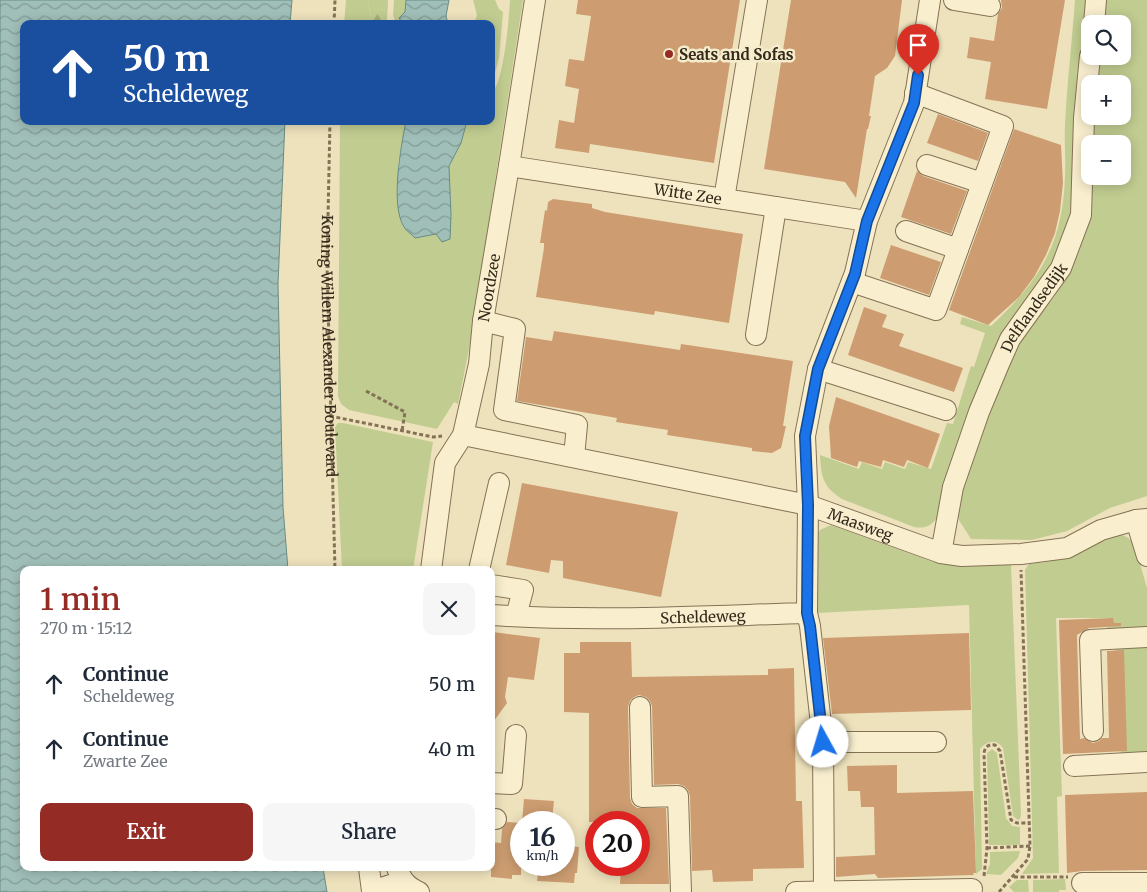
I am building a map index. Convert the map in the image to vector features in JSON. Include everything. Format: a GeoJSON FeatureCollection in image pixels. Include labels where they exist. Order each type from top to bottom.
{"type":"FeatureCollection","features":[{"type":"Feature","properties":{"kind":"street","name":"Noordzee"},"geometry":{"type":"LineString","coordinates":[[432,566],[445,463],[463,435],[479,364],[482,321],[535,0]]}},
{"type":"Feature","properties":{"kind":"street"},"geometry":{"type":"LineString","coordinates":[[724,199],[757,0]]}},
{"type":"Feature","properties":{"kind":"street"},"geometry":{"type":"LineString","coordinates":[[824,891],[823,742],[807,613],[808,505],[805,436],[818,369],[852,282],[867,221],[914,103],[930,0]]}},
{"type":"Feature","properties":{"kind":"street"},"geometry":{"type":"LineString","coordinates":[[954,0],[990,6]]}},
{"type":"Feature","properties":{"kind":"street"},"geometry":{"type":"LineString","coordinates":[[1095,15],[1096,0]]}},
{"type":"Feature","properties":{"kind":"street","name":"Delflandsedijk"},"geometry":{"type":"LineString","coordinates":[[941,552],[953,487],[979,412],[1010,339],[1061,268],[1081,215],[1084,118],[1089,65]]}},
{"type":"Feature","properties":{"kind":"street"},"geometry":{"type":"LineString","coordinates":[[852,282],[936,310],[1003,126],[915,94]]}},
{"type":"Feature","properties":{"kind":"street"},"geometry":{"type":"LineString","coordinates":[[927,165],[982,183]]}},
{"type":"Feature","properties":{"kind":"street","name":"Witte Zee"},"geometry":{"type":"LineString","coordinates":[[509,166],[867,221]]}},
{"type":"Feature","properties":{"kind":"street"},"geometry":{"type":"LineString","coordinates":[[756,335],[776,207]]}},
{"type":"Feature","properties":{"kind":"street"},"geometry":{"type":"LineString","coordinates":[[906,231],[958,250]]}},
{"type":"Feature","properties":{"kind":"street"},"geometry":{"type":"LineString","coordinates":[[482,321],[515,329],[504,410],[577,425],[574,457]]}},
{"type":"Feature","properties":{"kind":"street"},"geometry":{"type":"LineString","coordinates":[[818,369],[946,410]]}},
{"type":"Feature","properties":{"kind":"street","name":"Maasweg"},"geometry":{"type":"LineString","coordinates":[[463,435],[808,505],[941,552],[962,556],[1021,554],[1067,548],[1101,530],[1142,520],[1147,556]]}},
{"type":"Feature","properties":{"kind":"street"},"geometry":{"type":"LineString","coordinates":[[480,566],[499,484]]}},
{"type":"Feature","properties":{"kind":"street"},"geometry":{"type":"LineString","coordinates":[[495,586],[523,590],[516,616]]}},
{"type":"Feature","properties":{"kind":"street","name":"Scheldeweg"},"geometry":{"type":"LineString","coordinates":[[495,615],[539,618],[676,617],[807,613]]}},
{"type":"Feature","properties":{"kind":"street"},"geometry":{"type":"LineString","coordinates":[[1093,731],[1090,640],[1147,637]]}},
{"type":"Feature","properties":{"kind":"street"},"geometry":{"type":"LineString","coordinates":[[640,707],[642,797],[678,796],[681,892]]}},
{"type":"Feature","properties":{"kind":"street"},"geometry":{"type":"LineString","coordinates":[[495,783],[512,784],[516,735]]}},
{"type":"Feature","properties":{"kind":"street"},"geometry":{"type":"LineString","coordinates":[[823,742],[936,742]]}},
{"type":"Feature","properties":{"kind":"street"},"geometry":{"type":"LineString","coordinates":[[1074,766],[1147,762]]}},
{"type":"Feature","properties":{"kind":"street"},"geometry":{"type":"LineString","coordinates":[[369,871],[369,891],[406,880]]}},
{"type":"Feature","properties":{"kind":"street"},"geometry":{"type":"LineString","coordinates":[[1074,880],[1147,883]]}},
{"type":"Feature","properties":{"kind":"street"},"geometry":{"type":"LineString","coordinates":[[796,892],[972,889]]}},
{"type":"Feature","properties":{"kind":"path"},"geometry":{"type":"LineString","coordinates":[[334,20],[335,0]]}},
{"type":"Feature","properties":{"kind":"path","name":"Koning Willem Alexander Boulevard"},"geometry":{"type":"LineString","coordinates":[[330,125],[327,265],[334,566]]}},
{"type":"Feature","properties":{"kind":"path"},"geometry":{"type":"LineString","coordinates":[[366,391],[405,412],[402,431]]}},
{"type":"Feature","properties":{"kind":"path"},"geometry":{"type":"LineString","coordinates":[[330,416],[433,437],[463,435]]}},
{"type":"Feature","properties":{"kind":"path"},"geometry":{"type":"LineString","coordinates":[[999,892],[1028,859],[1030,846],[1021,554]]}},
{"type":"Feature","properties":{"kind":"path"},"geometry":{"type":"LineString","coordinates":[[972,889],[984,877],[987,848],[984,753],[988,746],[994,745],[1000,751],[1011,820],[1030,823]]}},
{"type":"Feature","properties":{"kind":"path"},"geometry":{"type":"LineString","coordinates":[[987,848],[1030,846]]}},
{"type":"Feature","properties":{"kind":"path"},"geometry":{"type":"LineString","coordinates":[[1013,877],[1074,880]]}},
{"type":"Feature","properties":{"kind":"green space"},"geometry":{"type":"Polygon","coordinates":[[[346,0],[368,0],[371,20],[344,20],[346,0]]]}},
{"type":"Feature","properties":{"kind":"green space"},"geometry":{"type":"Polygon","coordinates":[[[368,0],[388,0],[387,20],[371,20],[368,0]]]}},
{"type":"Feature","properties":{"kind":"green space"},"geometry":{"type":"Polygon","coordinates":[[[394,0],[406,0],[405,12],[399,18],[400,20],[395,20],[394,0]]]}},
{"type":"Feature","properties":{"kind":"green space"},"geometry":{"type":"Polygon","coordinates":[[[473,0],[495,0],[499,9],[503,12],[499,58],[495,72],[495,20],[475,20],[477,15],[473,0]]]}},
{"type":"Feature","properties":{"kind":"green space"},"geometry":{"type":"Polygon","coordinates":[[[510,0],[523,0],[470,344],[458,404],[454,402],[437,429],[349,410],[341,404],[338,396],[340,125],[405,125],[398,163],[398,206],[451,215],[449,166],[461,143],[466,125],[495,125],[495,89],[502,65],[510,0]]]}},
{"type":"Feature","properties":{"kind":"green space"},"geometry":{"type":"Polygon","coordinates":[[[1075,0],[1088,0],[1086,15],[1081,15],[1081,64],[1076,109],[1075,188],[1070,220],[1051,271],[1007,329],[991,354],[959,442],[938,517],[927,526],[921,528],[914,527],[842,499],[824,481],[820,455],[859,469],[862,462],[882,469],[885,462],[905,469],[908,462],[931,469],[947,423],[953,424],[971,366],[974,367],[985,333],[960,324],[962,317],[991,326],[1023,293],[1046,259],[1054,241],[1063,199],[1066,109],[1075,0]]]}},
{"type":"Feature","properties":{"kind":"green space"},"geometry":{"type":"Polygon","coordinates":[[[1105,0],[1147,0],[1147,496],[1110,508],[1067,531],[1032,540],[971,539],[959,520],[957,510],[978,441],[1018,341],[1053,299],[1069,274],[1078,254],[1086,228],[1090,185],[1131,185],[1131,135],[1093,135],[1093,125],[1131,125],[1131,75],[1097,75],[1098,65],[1131,65],[1131,15],[1104,15],[1105,0]]]}},
{"type":"Feature","properties":{"kind":"green space"},"geometry":{"type":"Polygon","coordinates":[[[338,423],[343,423],[433,442],[414,566],[342,566],[335,427],[338,423]]]}},
{"type":"Feature","properties":{"kind":"green space"},"geometry":{"type":"Polygon","coordinates":[[[831,525],[933,562],[957,565],[1011,564],[1021,815],[1018,820],[1013,816],[1003,748],[994,742],[986,744],[980,749],[982,869],[976,874],[969,605],[817,613],[817,534],[820,530],[831,525]]]}},
{"type":"Feature","properties":{"kind":"green space"},"geometry":{"type":"Polygon","coordinates":[[[1119,534],[1127,537],[1134,543],[1147,588],[1147,755],[1121,756],[1115,644],[1108,644],[1107,618],[1056,618],[1062,796],[1057,797],[1059,873],[1022,874],[1033,858],[1025,570],[1029,564],[1047,562],[1072,555],[1119,534]]]}},
{"type":"Feature","properties":{"kind":"green space"},"geometry":{"type":"Polygon","coordinates":[[[992,749],[997,753],[1006,818],[1012,826],[1020,827],[1020,845],[989,845],[987,753],[992,749]]]}},
{"type":"Feature","properties":{"kind":"green space"},"geometry":{"type":"Polygon","coordinates":[[[1020,851],[1018,858],[1001,875],[986,874],[990,864],[990,852],[1020,851]]]}},
{"type":"Feature","properties":{"kind":"green space"},"geometry":{"type":"Polygon","coordinates":[[[1065,879],[1066,890],[1059,890],[1059,892],[1033,892],[1033,880],[1065,879]]]}},
{"type":"Feature","properties":{"kind":"green space"},"geometry":{"type":"Polygon","coordinates":[[[1017,880],[1028,880],[1029,892],[1014,892],[1009,887],[1017,880]]]}},
{"type":"Feature","properties":{"kind":"water"},"geometry":{"type":"Polygon","coordinates":[[[0,0],[292,0],[290,20],[20,20],[20,125],[285,125],[278,284],[283,507],[288,566],[20,566],[20,871],[324,871],[327,892],[0,892],[0,0]]]}},
{"type":"Feature","properties":{"kind":"water"},"geometry":{"type":"Polygon","coordinates":[[[406,0],[449,0],[447,20],[400,20],[399,18],[405,12],[406,0]]]}},
{"type":"Feature","properties":{"kind":"water"},"geometry":{"type":"Polygon","coordinates":[[[405,125],[466,125],[461,143],[449,166],[450,239],[442,242],[436,234],[415,238],[405,228],[400,217],[397,190],[405,125]]]}},
{"type":"Feature","properties":{"kind":"building"},"geometry":{"type":"Polygon","coordinates":[[[578,0],[740,0],[714,163],[590,144],[589,153],[555,148],[559,120],[574,123],[579,89],[565,86],[569,59],[584,61],[591,16],[576,14],[578,0]]]}},
{"type":"Feature","properties":{"kind":"building"},"geometry":{"type":"Polygon","coordinates":[[[791,0],[902,0],[895,56],[887,68],[875,76],[869,116],[871,116],[867,129],[856,198],[845,182],[764,169],[791,0]]]}},
{"type":"Feature","properties":{"kind":"building"},"geometry":{"type":"Polygon","coordinates":[[[1001,0],[1065,0],[1047,109],[985,99],[991,62],[967,58],[970,37],[994,41],[998,14],[1002,8],[1001,0]]]}},
{"type":"Feature","properties":{"kind":"building"},"geometry":{"type":"Polygon","coordinates":[[[938,114],[988,133],[978,161],[927,143],[938,114]]]}},
{"type":"Feature","properties":{"kind":"building"},"geometry":{"type":"Polygon","coordinates":[[[1014,129],[1061,145],[1063,183],[1060,211],[1055,233],[1034,277],[1019,297],[988,325],[949,310],[1014,129]]]}},
{"type":"Feature","properties":{"kind":"building"},"geometry":{"type":"Polygon","coordinates":[[[917,171],[923,176],[967,191],[951,234],[901,217],[917,171]]]}},
{"type":"Feature","properties":{"kind":"building"},"geometry":{"type":"Polygon","coordinates":[[[553,199],[592,204],[592,208],[605,212],[743,234],[729,323],[655,311],[654,315],[536,297],[544,248],[544,243],[540,243],[545,210],[547,211],[548,202],[553,199]]]}},
{"type":"Feature","properties":{"kind":"building"},"geometry":{"type":"Polygon","coordinates":[[[891,245],[941,262],[929,295],[880,278],[891,245]]]}},
{"type":"Feature","properties":{"kind":"building"},"geometry":{"type":"Polygon","coordinates":[[[864,307],[887,315],[882,327],[904,334],[899,346],[963,368],[954,392],[848,355],[864,307]]]}},
{"type":"Feature","properties":{"kind":"building"},"geometry":{"type":"Polygon","coordinates":[[[554,331],[680,350],[681,344],[793,361],[783,426],[786,426],[781,448],[772,453],[752,451],[752,448],[667,435],[668,430],[616,422],[617,418],[517,401],[526,337],[552,341],[554,331]]]}},
{"type":"Feature","properties":{"kind":"building"},"geometry":{"type":"Polygon","coordinates":[[[836,397],[940,434],[928,468],[907,460],[904,467],[883,460],[881,467],[859,461],[857,467],[831,458],[829,426],[836,397]]]}},
{"type":"Feature","properties":{"kind":"building"},"geometry":{"type":"Polygon","coordinates":[[[522,483],[678,512],[661,597],[563,578],[563,561],[551,560],[549,573],[506,565],[522,483]]]}},
{"type":"Feature","properties":{"kind":"building"},"geometry":{"type":"Polygon","coordinates":[[[1113,618],[1114,623],[1121,623],[1121,626],[1089,628],[1077,635],[1080,739],[1084,738],[1093,743],[1102,738],[1109,738],[1107,651],[1124,650],[1127,751],[1063,754],[1059,620],[1113,618]]]}},
{"type":"Feature","properties":{"kind":"building"},"geometry":{"type":"Polygon","coordinates":[[[495,632],[540,638],[534,680],[508,677],[505,697],[507,703],[495,720],[495,632]]]}},
{"type":"Feature","properties":{"kind":"building"},"geometry":{"type":"Polygon","coordinates":[[[969,633],[971,710],[832,714],[823,638],[969,633]]]}},
{"type":"Feature","properties":{"kind":"building"},"geometry":{"type":"Polygon","coordinates":[[[580,642],[631,642],[632,677],[768,675],[768,669],[794,668],[796,801],[802,801],[804,868],[753,869],[753,881],[713,882],[712,870],[692,871],[690,796],[684,786],[678,784],[654,785],[652,706],[646,697],[639,695],[630,701],[628,707],[630,798],[632,804],[637,808],[666,808],[669,884],[620,884],[620,876],[650,876],[650,811],[589,811],[589,713],[564,712],[564,653],[580,653],[580,642]]]}},
{"type":"Feature","properties":{"kind":"building"},"geometry":{"type":"Polygon","coordinates":[[[897,765],[897,793],[973,791],[976,873],[973,873],[974,875],[878,878],[875,874],[836,877],[836,857],[875,855],[874,807],[861,807],[860,791],[848,791],[847,766],[897,765]]]}},
{"type":"Feature","properties":{"kind":"building"},"geometry":{"type":"Polygon","coordinates":[[[1147,792],[1147,870],[1067,873],[1065,795],[1147,792]]]}},
{"type":"Feature","properties":{"kind":"building"},"geometry":{"type":"Polygon","coordinates":[[[524,799],[554,801],[553,811],[523,811],[524,799]]]}},
{"type":"Feature","properties":{"kind":"building"},"geometry":{"type":"Polygon","coordinates":[[[507,822],[510,822],[510,876],[512,876],[512,879],[491,877],[491,871],[495,871],[495,842],[501,843],[502,829],[507,822]]]}},
{"type":"Feature","properties":{"kind":"building"},"geometry":{"type":"Polygon","coordinates":[[[575,847],[579,847],[577,873],[575,873],[575,847]]]}},
{"type":"Feature","properties":{"kind":"building"},"geometry":{"type":"Polygon","coordinates":[[[538,876],[575,876],[574,883],[537,881],[538,876]]]}},
{"type":"Feature","properties":{"kind":"place","name":"Seats and Sofas"},"geometry":{"type":"Point","coordinates":[669,54]}},
{"type":"Feature","properties":{"kind":"route"},"geometry":{"type":"LineString","coordinates":[[823,742],[807,613],[808,505],[805,436],[818,369],[855,274],[867,221],[914,103],[918,75]]}}]}
